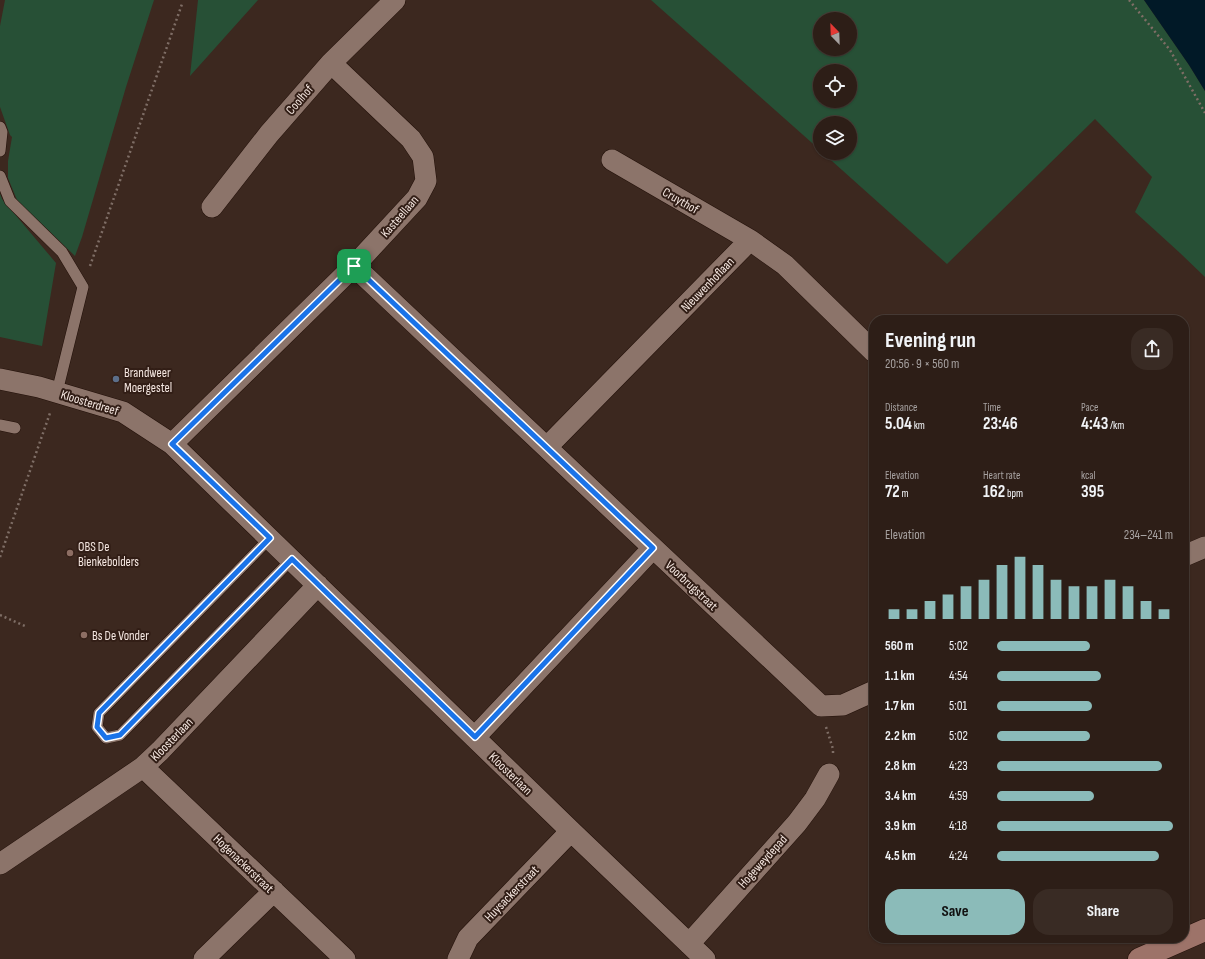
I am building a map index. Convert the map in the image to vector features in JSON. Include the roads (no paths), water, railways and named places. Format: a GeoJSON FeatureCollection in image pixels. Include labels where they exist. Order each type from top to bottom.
{"type":"FeatureCollection","features":[{"type":"Feature","properties":{"kind":"street","name":"Coolhof"},"geometry":{"type":"LineString","coordinates":[[212,207],[269,134],[331,63],[394,0]]}},
{"type":"Feature","properties":{"kind":"street","name":"Kasteellaan"},"geometry":{"type":"LineString","coordinates":[[172,444],[354,266],[417,198],[426,181],[423,157],[411,139],[331,63]]}},
{"type":"Feature","properties":{"kind":"street","name":"Cruythof"},"geometry":{"type":"LineString","coordinates":[[612,160],[750,240]]}},
{"type":"Feature","properties":{"kind":"street"},"geometry":{"type":"LineString","coordinates":[[750,240],[785,265],[869,347]]}},
{"type":"Feature","properties":{"kind":"street","name":"Nieuwenhoflaan"},"geometry":{"type":"LineString","coordinates":[[547,448],[750,240]]}},
{"type":"Feature","properties":{"kind":"street","name":"Voorbrugstraat"},"geometry":{"type":"LineString","coordinates":[[354,266],[821,706],[843,705],[869,693]]}},
{"type":"Feature","properties":{"kind":"street","name":"Kloosterdreef"},"geometry":{"type":"LineString","coordinates":[[0,379],[57,392],[123,412],[172,444]]}},
{"type":"Feature","properties":{"kind":"street","name":"Kloosterlaan"},"geometry":{"type":"LineString","coordinates":[[172,444],[705,959]]}},
{"type":"Feature","properties":{"kind":"street"},"geometry":{"type":"LineString","coordinates":[[475,737],[653,548]]}},
{"type":"Feature","properties":{"kind":"street"},"geometry":{"type":"LineString","coordinates":[[1189,554],[1205,548]]}},
{"type":"Feature","properties":{"kind":"street","name":"Kloosterlaan"},"geometry":{"type":"LineString","coordinates":[[0,864],[143,767],[318,585]]}},
{"type":"Feature","properties":{"kind":"street","name":"Hogenackerstraat"},"geometry":{"type":"LineString","coordinates":[[143,767],[345,959]]}},
{"type":"Feature","properties":{"kind":"street","name":"Hogeweydepad"},"geometry":{"type":"LineString","coordinates":[[689,944],[797,823],[815,799],[829,774]]}},
{"type":"Feature","properties":{"kind":"street","name":"Huysackerstraat"},"geometry":{"type":"LineString","coordinates":[[458,959],[468,938],[571,831]]}},
{"type":"Feature","properties":{"kind":"street"},"geometry":{"type":"LineString","coordinates":[[204,959],[274,891]]}},
{"type":"Feature","properties":{"kind":"street"},"geometry":{"type":"LineString","coordinates":[[1189,937],[1205,930]]}},
{"type":"Feature","properties":{"kind":"street"},"geometry":{"type":"LineString","coordinates":[[1139,959],[1175,943]]}},
{"type":"Feature","properties":{"kind":"lane"},"geometry":{"type":"LineString","coordinates":[[0,127],[2,132],[0,151]]}},
{"type":"Feature","properties":{"kind":"lane"},"geometry":{"type":"LineString","coordinates":[[0,176],[10,201],[62,252],[83,288],[57,392]]}},
{"type":"Feature","properties":{"kind":"lane"},"geometry":{"type":"LineString","coordinates":[[0,425],[15,428]]}},
{"type":"Feature","properties":{"kind":"lane"},"geometry":{"type":"LineString","coordinates":[[270,538],[99,713],[97,727],[106,738],[120,735],[292,559]]}},
{"type":"Feature","properties":{"kind":"water"},"geometry":{"type":"Polygon","coordinates":[[[1144,0],[1205,0],[1205,91],[1189,65],[1144,0]]]}},
{"type":"Feature","properties":{"kind":"place","name":"Brandweer Moergestel"},"geometry":{"type":"Point","coordinates":[116,379]}},
{"type":"Feature","properties":{"kind":"place","name":"OBS De Bienkebolders"},"geometry":{"type":"Point","coordinates":[70,553]}},
{"type":"Feature","properties":{"kind":"place","name":"Bs De Vonder"},"geometry":{"type":"Point","coordinates":[84,635]}}]}
